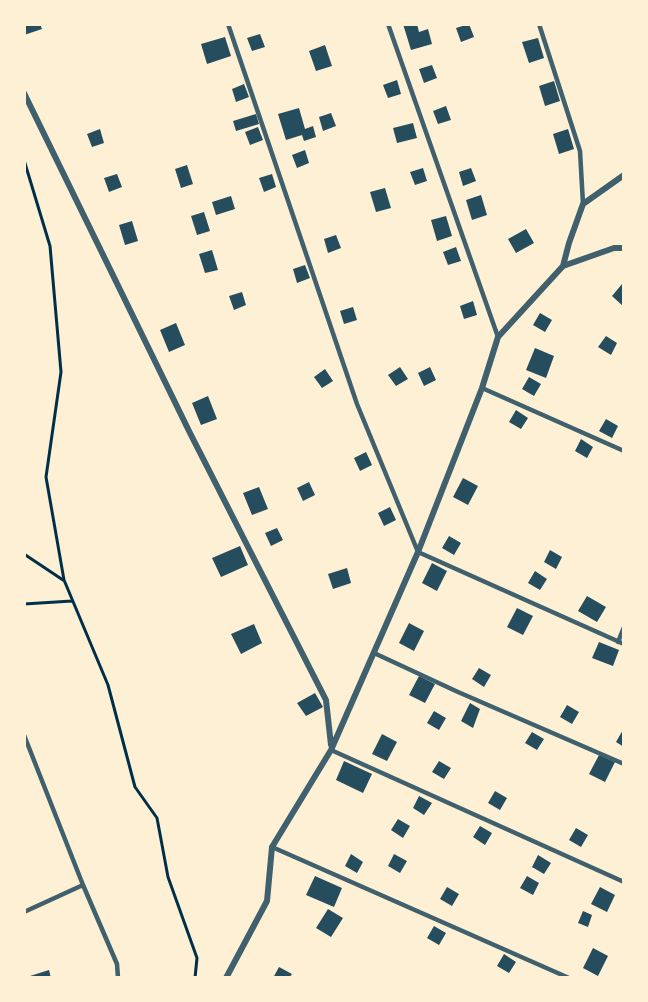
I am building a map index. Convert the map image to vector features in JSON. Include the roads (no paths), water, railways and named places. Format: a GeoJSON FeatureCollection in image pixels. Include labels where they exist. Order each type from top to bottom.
{"type":"FeatureCollection","features":[{"type":"Feature","properties":{"kind":"street"},"geometry":{"type":"LineString","coordinates":[[24,93],[185,422],[326,700],[331,748]]}},
{"type":"Feature","properties":{"kind":"street"},"geometry":{"type":"LineString","coordinates":[[226,978],[267,901],[272,847],[331,748],[418,552],[482,388],[498,337],[563,266],[583,204],[624,175]]}},
{"type":"Feature","properties":{"kind":"street"},"geometry":{"type":"LineString","coordinates":[[563,266],[614,248],[624,248]]}},
{"type":"Feature","properties":{"kind":"lane"},"geometry":{"type":"LineString","coordinates":[[228,24],[357,404],[418,552],[624,645]]}},
{"type":"Feature","properties":{"kind":"lane"},"geometry":{"type":"LineString","coordinates":[[388,24],[498,337]]}},
{"type":"Feature","properties":{"kind":"lane"},"geometry":{"type":"LineString","coordinates":[[539,24],[580,151],[583,204]]}},
{"type":"Feature","properties":{"kind":"lane"},"geometry":{"type":"LineString","coordinates":[[482,388],[624,451]]}},
{"type":"Feature","properties":{"kind":"lane"},"geometry":{"type":"LineString","coordinates":[[618,642],[624,627]]}},
{"type":"Feature","properties":{"kind":"lane"},"geometry":{"type":"LineString","coordinates":[[374,653],[624,764]]}},
{"type":"Feature","properties":{"kind":"lane"},"geometry":{"type":"LineString","coordinates":[[25,739],[117,964],[118,978]]}},
{"type":"Feature","properties":{"kind":"lane"},"geometry":{"type":"LineString","coordinates":[[331,748],[624,882]]}},
{"type":"Feature","properties":{"kind":"lane"},"geometry":{"type":"LineString","coordinates":[[272,847],[569,978]]}},
{"type":"Feature","properties":{"kind":"lane"},"geometry":{"type":"LineString","coordinates":[[24,912],[83,885]]}}]}
